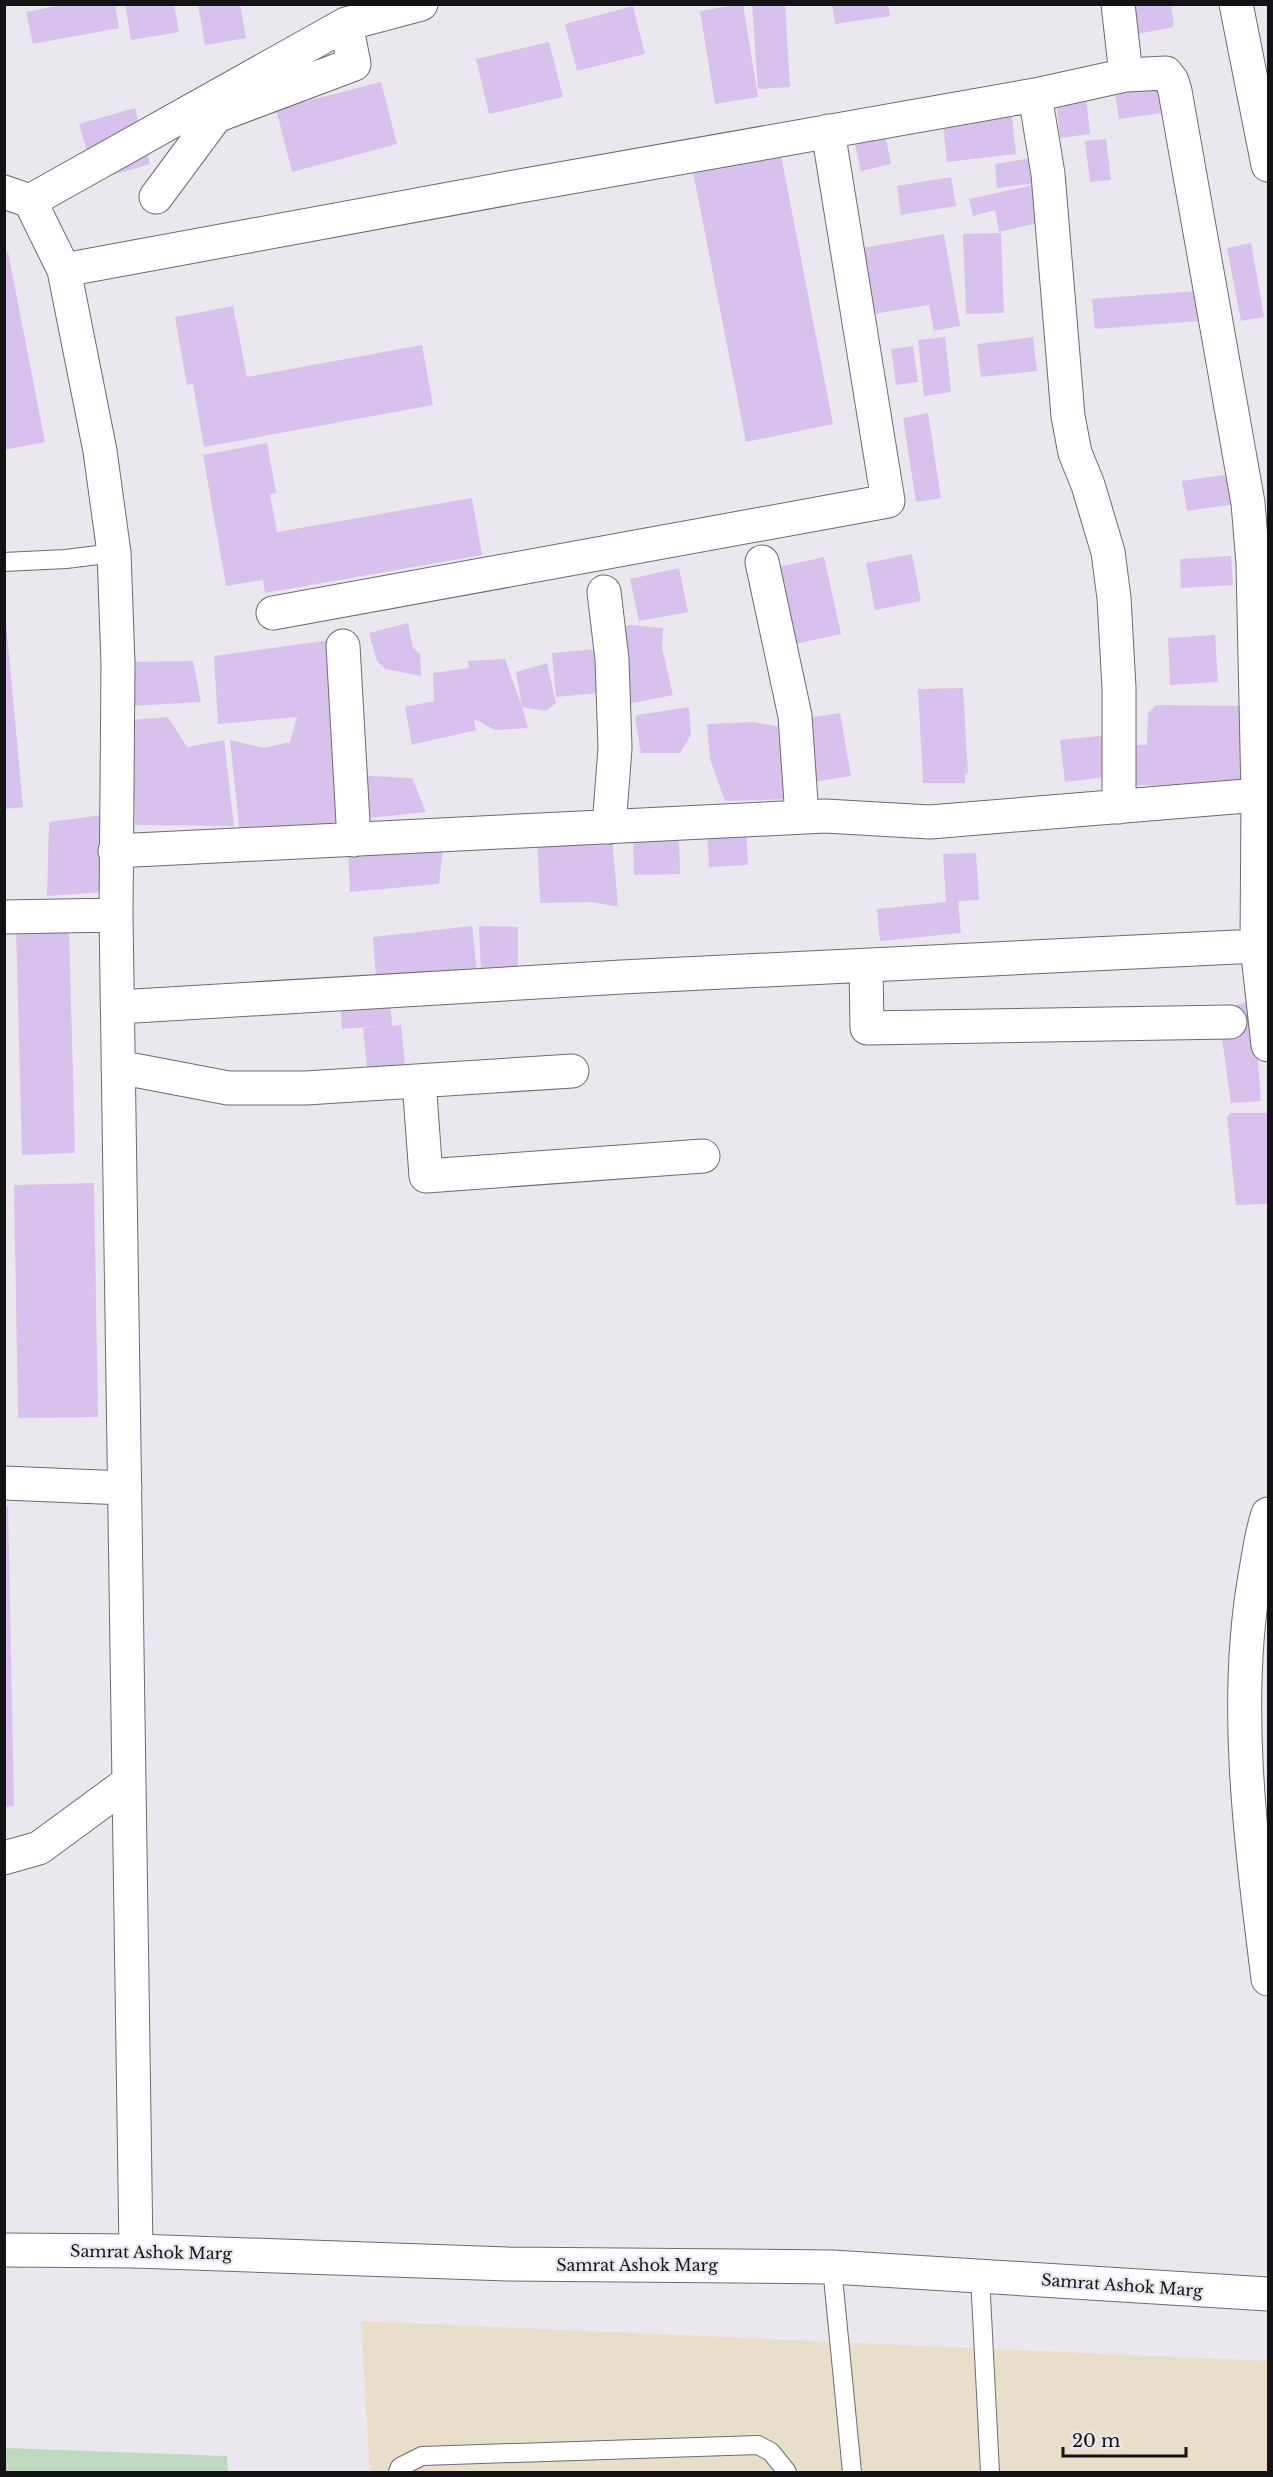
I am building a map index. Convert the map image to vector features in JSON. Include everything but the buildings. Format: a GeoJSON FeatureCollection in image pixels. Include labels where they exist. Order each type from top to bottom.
{"type":"FeatureCollection","features":[{"type":"Feature","properties":{"kind":"street"},"geometry":{"type":"LineString","coordinates":[[136,2251],[115,851],[118,663],[114,553],[100,451],[64,270],[17,197],[346,24],[421,4]]}},
{"type":"Feature","properties":{"kind":"street"},"geometry":{"type":"LineString","coordinates":[[1118,4],[1126,75]]}},
{"type":"Feature","properties":{"kind":"street"},"geometry":{"type":"LineString","coordinates":[[1236,4],[1269,165]]}},
{"type":"Feature","properties":{"kind":"street"},"geometry":{"type":"LineString","coordinates":[[156,197],[216,116],[354,64],[346,24]]}},
{"type":"Feature","properties":{"kind":"street"},"geometry":{"type":"LineString","coordinates":[[64,270],[1035,95],[1126,75],[1166,73],[1175,91],[1248,503],[1253,563],[1258,795],[1257,946],[1269,1045]]}},
{"type":"Feature","properties":{"kind":"street"},"geometry":{"type":"LineString","coordinates":[[1035,95],[1048,174],[1068,416],[1075,453],[1089,485],[1108,552],[1114,598],[1119,688],[1119,807]]}},
{"type":"Feature","properties":{"kind":"street"},"geometry":{"type":"LineString","coordinates":[[273,613],[888,501],[828,131]]}},
{"type":"Feature","properties":{"kind":"street"},"geometry":{"type":"LineString","coordinates":[[762,562],[795,716],[802,817]]}},
{"type":"Feature","properties":{"kind":"street"},"geometry":{"type":"LineString","coordinates":[[604,592],[612,659],[615,748],[609,827]]}},
{"type":"Feature","properties":{"kind":"street"},"geometry":{"type":"LineString","coordinates":[[343,646],[354,840]]}},
{"type":"Feature","properties":{"kind":"street"},"geometry":{"type":"LineString","coordinates":[[115,851],[825,816],[930,822],[1258,795]]}},
{"type":"Feature","properties":{"kind":"street"},"geometry":{"type":"LineString","coordinates":[[4,917],[116,915]]}},
{"type":"Feature","properties":{"kind":"street"},"geometry":{"type":"LineString","coordinates":[[118,1007],[622,977],[1257,946]]}},
{"type":"Feature","properties":{"kind":"street"},"geometry":{"type":"LineString","coordinates":[[866,966],[867,1028],[1230,1022]]}},
{"type":"Feature","properties":{"kind":"street"},"geometry":{"type":"LineString","coordinates":[[118,1067],[228,1088],[306,1088],[572,1071]]}},
{"type":"Feature","properties":{"kind":"street"},"geometry":{"type":"LineString","coordinates":[[419,1081],[426,1176],[703,1156]]}},
{"type":"Feature","properties":{"kind":"street"},"geometry":{"type":"LineString","coordinates":[[4,1484],[125,1488]]}},
{"type":"Feature","properties":{"kind":"street"},"geometry":{"type":"LineString","coordinates":[[1269,1514],[1264,1527],[1250,1604],[1244,1696],[1248,1785],[1269,1979]]}},
{"type":"Feature","properties":{"kind":"street"},"geometry":{"type":"LineString","coordinates":[[4,1858],[39,1848],[129,1782]]}},
{"type":"Feature","properties":{"kind":"street","name":"Samrat Ashok Marg"},"geometry":{"type":"LineString","coordinates":[[4,2250],[136,2251],[508,2265],[832,2267],[1269,2294]]}},
{"type":"Feature","properties":{"kind":"lane"},"geometry":{"type":"LineString","coordinates":[[4,562],[66,559],[114,553]]}},
{"type":"Feature","properties":{"kind":"lane"},"geometry":{"type":"LineString","coordinates":[[832,2267],[852,2472]]}},
{"type":"Feature","properties":{"kind":"lane"},"geometry":{"type":"LineString","coordinates":[[980,2276],[990,2472]]}},
{"type":"Feature","properties":{"kind":"lane"},"geometry":{"type":"LineString","coordinates":[[398,2472],[400,2467],[422,2456],[758,2445],[771,2452],[787,2472]]}},
{"type":"Feature","properties":{"kind":"shaded area"},"geometry":{"type":"Polygon","coordinates":[[[361,2321],[1268,2361],[1268,2472],[370,2472],[361,2321]]]}},
{"type":"Feature","properties":{"kind":"green space"},"geometry":{"type":"Polygon","coordinates":[[[5,2448],[227,2456],[228,2472],[5,2472],[5,2448]]]}}]}
